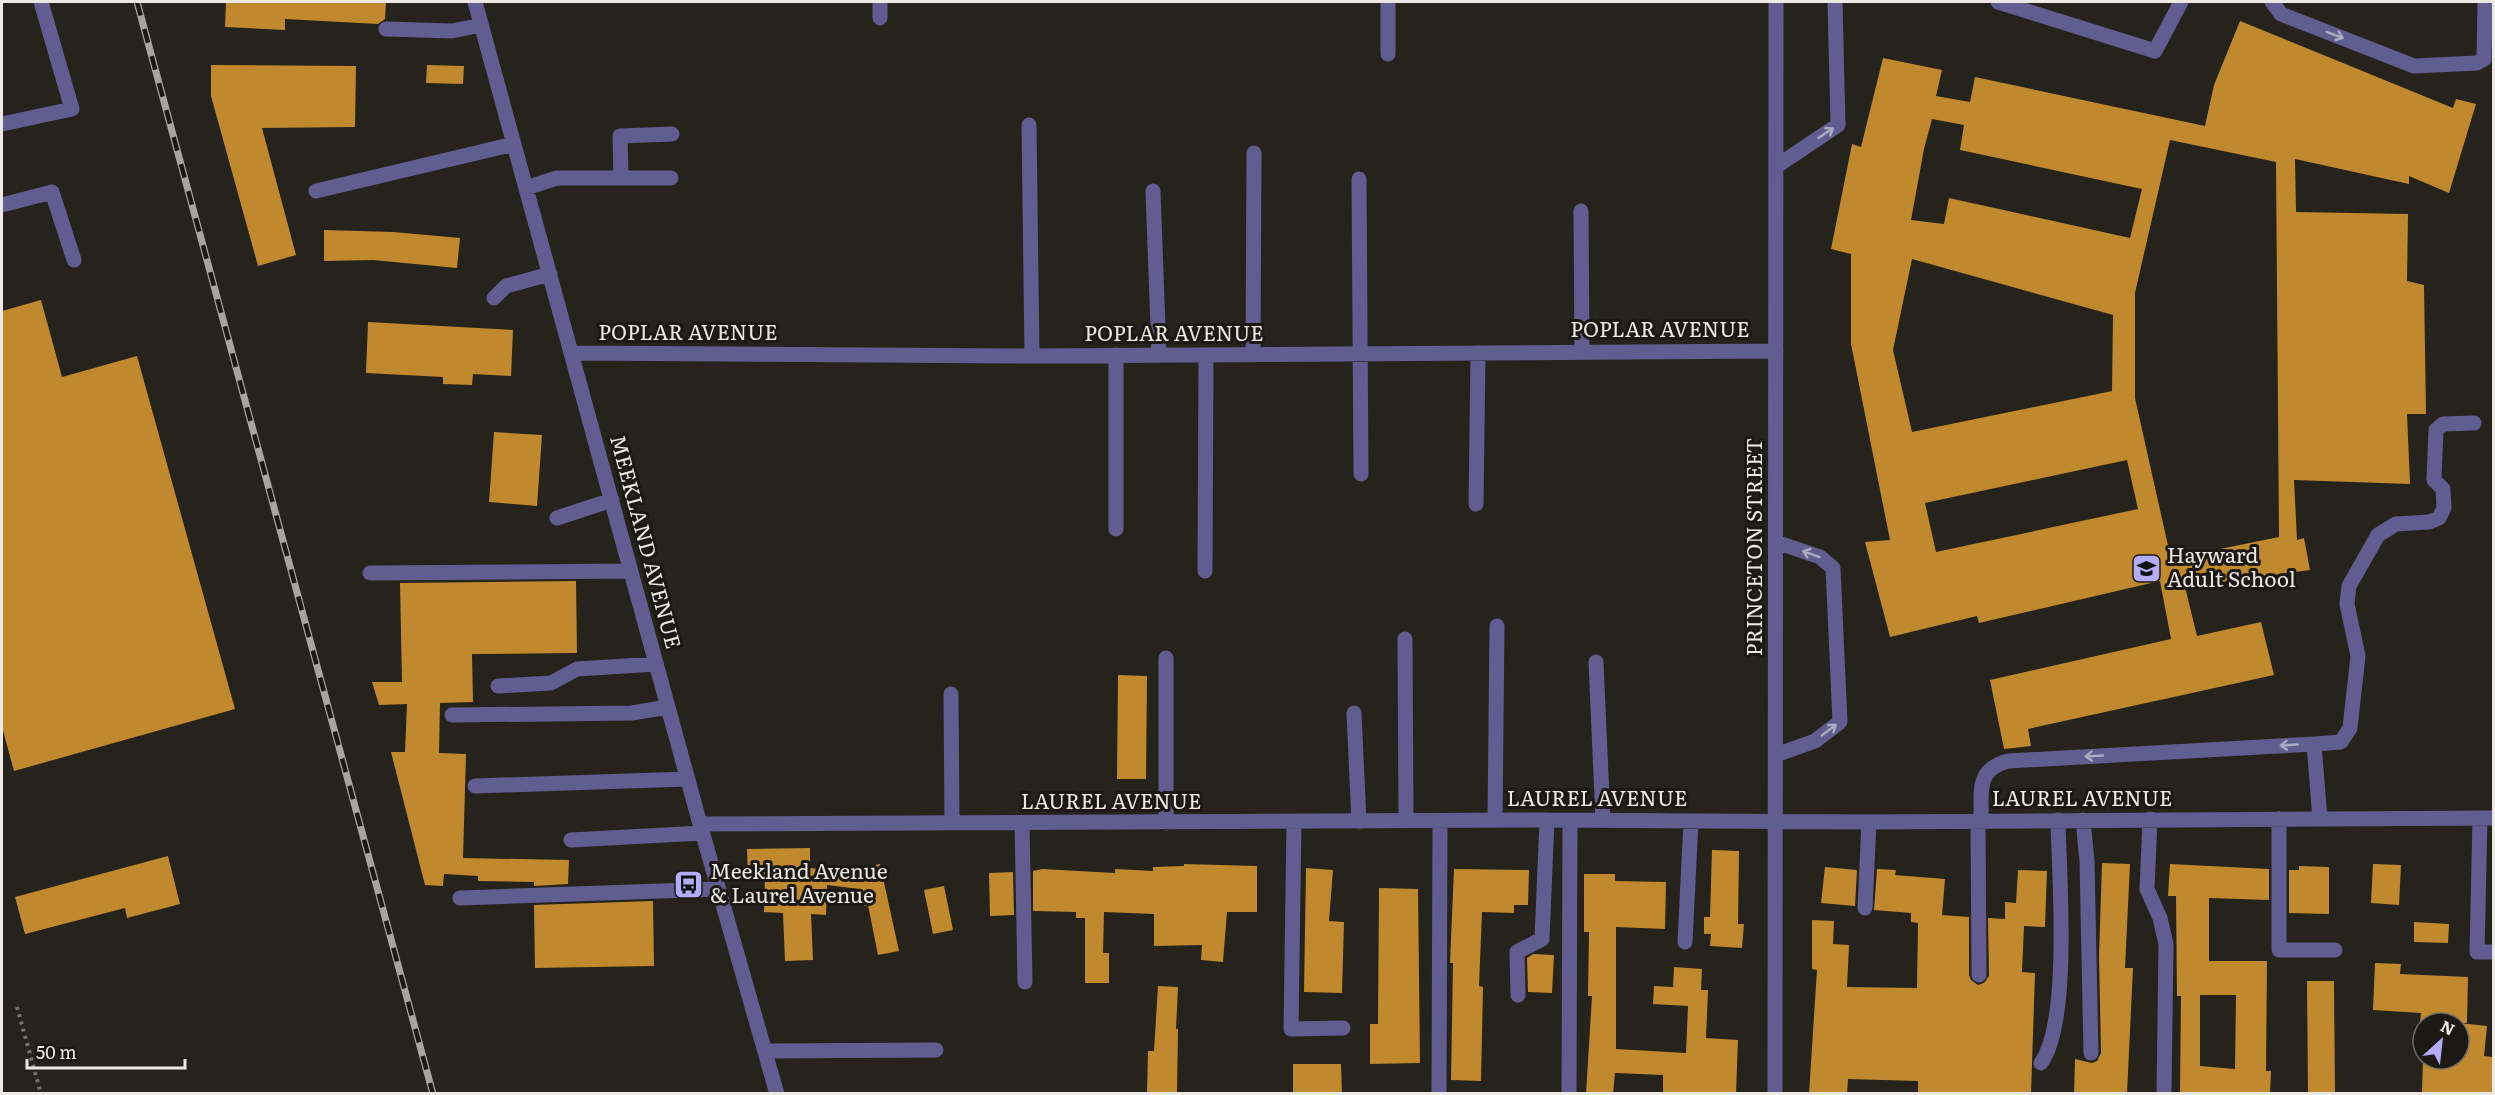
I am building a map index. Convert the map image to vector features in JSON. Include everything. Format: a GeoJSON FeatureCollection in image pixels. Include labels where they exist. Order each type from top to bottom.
{"type":"FeatureCollection","features":[{"type":"Feature","properties":{"kind":"street"},"geometry":{"type":"LineString","coordinates":[[2,124],[72,109],[40,2]]}},
{"type":"Feature","properties":{"kind":"street","name":"MEEKLAND AVENUE"},"geometry":{"type":"LineString","coordinates":[[475,2],[701,829],[777,1094]]}},
{"type":"Feature","properties":{"kind":"street"},"geometry":{"type":"LineString","coordinates":[[880,2],[880,18]]}},
{"type":"Feature","properties":{"kind":"street"},"geometry":{"type":"LineString","coordinates":[[1388,2],[1388,54]]}},
{"type":"Feature","properties":{"kind":"street","name":"PRINCETON STREET"},"geometry":{"type":"LineString","coordinates":[[1774,1094],[1776,2]]}},
{"type":"Feature","properties":{"kind":"street"},"geometry":{"type":"LineString","coordinates":[[1777,166],[1838,126],[1835,2]]}},
{"type":"Feature","properties":{"kind":"street"},"geometry":{"type":"LineString","coordinates":[[1998,2],[2155,51],[2181,2]]}},
{"type":"Feature","properties":{"kind":"street"},"geometry":{"type":"LineString","coordinates":[[2276,8],[2414,66],[2477,63],[2484,59],[2486,52],[2484,2]]}},
{"type":"Feature","properties":{"kind":"street"},"geometry":{"type":"LineString","coordinates":[[386,29],[452,31],[481,25]]}},
{"type":"Feature","properties":{"kind":"street"},"geometry":{"type":"LineString","coordinates":[[1029,125],[1032,356]]}},
{"type":"Feature","properties":{"kind":"street"},"geometry":{"type":"LineString","coordinates":[[621,178],[621,136],[672,135]]}},
{"type":"Feature","properties":{"kind":"street"},"geometry":{"type":"LineString","coordinates":[[316,191],[514,144]]}},
{"type":"Feature","properties":{"kind":"street"},"geometry":{"type":"LineString","coordinates":[[1253,354],[1254,153]]}},
{"type":"Feature","properties":{"kind":"street"},"geometry":{"type":"LineString","coordinates":[[526,188],[557,178],[671,178]]}},
{"type":"Feature","properties":{"kind":"street"},"geometry":{"type":"LineString","coordinates":[[1359,180],[1362,354],[1361,474]]}},
{"type":"Feature","properties":{"kind":"street"},"geometry":{"type":"LineString","coordinates":[[1153,190],[1159,355]]}},
{"type":"Feature","properties":{"kind":"street"},"geometry":{"type":"LineString","coordinates":[[2,205],[52,192],[74,260]]}},
{"type":"Feature","properties":{"kind":"street"},"geometry":{"type":"LineString","coordinates":[[1581,211],[1582,352]]}},
{"type":"Feature","properties":{"kind":"street"},"geometry":{"type":"LineString","coordinates":[[494,298],[506,286],[550,274]]}},
{"type":"Feature","properties":{"kind":"street","name":"POPLAR AVENUE"},"geometry":{"type":"LineString","coordinates":[[571,353],[1032,356],[1776,351]]}},
{"type":"Feature","properties":{"kind":"street"},"geometry":{"type":"LineString","coordinates":[[1476,504],[1478,353]]}},
{"type":"Feature","properties":{"kind":"street"},"geometry":{"type":"LineString","coordinates":[[1116,355],[1116,529]]}},
{"type":"Feature","properties":{"kind":"street"},"geometry":{"type":"LineString","coordinates":[[1205,571],[1206,355]]}},
{"type":"Feature","properties":{"kind":"street"},"geometry":{"type":"LineString","coordinates":[[1979,975],[1980,820],[1984,774],[1992,765],[2008,761],[2341,742],[2350,728],[2358,656],[2347,604],[2349,586],[2379,535],[2396,524],[2430,522],[2439,518],[2444,508],[2443,489],[2434,480],[2436,430],[2443,424],[2474,423]]}},
{"type":"Feature","properties":{"kind":"street"},"geometry":{"type":"LineString","coordinates":[[557,518],[612,500]]}},
{"type":"Feature","properties":{"kind":"street"},"geometry":{"type":"LineString","coordinates":[[1776,542],[1820,556],[1833,568],[1840,722],[1815,741],[1776,755]]}},
{"type":"Feature","properties":{"kind":"street"},"geometry":{"type":"LineString","coordinates":[[370,573],[631,571]]}},
{"type":"Feature","properties":{"kind":"street"},"geometry":{"type":"LineString","coordinates":[[1495,820],[1497,626]]}},
{"type":"Feature","properties":{"kind":"street"},"geometry":{"type":"LineString","coordinates":[[1405,639],[1406,820]]}},
{"type":"Feature","properties":{"kind":"street"},"geometry":{"type":"LineString","coordinates":[[1166,658],[1166,823]]}},
{"type":"Feature","properties":{"kind":"street"},"geometry":{"type":"LineString","coordinates":[[1596,662],[1603,820]]}},
{"type":"Feature","properties":{"kind":"street"},"geometry":{"type":"LineString","coordinates":[[498,686],[551,683],[576,669],[656,664]]}},
{"type":"Feature","properties":{"kind":"street"},"geometry":{"type":"LineString","coordinates":[[951,694],[952,824]]}},
{"type":"Feature","properties":{"kind":"street"},"geometry":{"type":"LineString","coordinates":[[452,715],[632,713],[668,707]]}},
{"type":"Feature","properties":{"kind":"street"},"geometry":{"type":"LineString","coordinates":[[1354,713],[1359,822]]}},
{"type":"Feature","properties":{"kind":"street"},"geometry":{"type":"LineString","coordinates":[[2314,744],[2320,819]]}},
{"type":"Feature","properties":{"kind":"street"},"geometry":{"type":"LineString","coordinates":[[475,786],[688,779]]}},
{"type":"Feature","properties":{"kind":"street"},"geometry":{"type":"LineString","coordinates":[[2486,818],[2477,952],[2493,952]]}},
{"type":"Feature","properties":{"kind":"street","name":"LAUREL AVENUE"},"geometry":{"type":"LineString","coordinates":[[571,840],[701,829],[1022,823],[1406,820],[1440,822],[1603,820],[1869,822],[2486,818]]}},
{"type":"Feature","properties":{"kind":"street"},"geometry":{"type":"LineString","coordinates":[[2150,819],[2147,889],[2160,918],[2166,944],[2164,1094]]}},
{"type":"Feature","properties":{"kind":"street"},"geometry":{"type":"LineString","coordinates":[[2279,819],[2279,950],[2335,950]]}},
{"type":"Feature","properties":{"kind":"street"},"geometry":{"type":"LineString","coordinates":[[1518,995],[1517,952],[1542,939],[1547,820]]}},
{"type":"Feature","properties":{"kind":"street"},"geometry":{"type":"LineString","coordinates":[[2041,1063],[2049,1049],[2060,999],[2058,820]]}},
{"type":"Feature","properties":{"kind":"street"},"geometry":{"type":"LineString","coordinates":[[2084,820],[2091,1053]]}},
{"type":"Feature","properties":{"kind":"street"},"geometry":{"type":"LineString","coordinates":[[1569,1093],[1570,821]]}},
{"type":"Feature","properties":{"kind":"street"},"geometry":{"type":"LineString","coordinates":[[1685,942],[1690,821]]}},
{"type":"Feature","properties":{"kind":"street"},"geometry":{"type":"LineString","coordinates":[[1294,822],[1291,1029],[1343,1028]]}},
{"type":"Feature","properties":{"kind":"street"},"geometry":{"type":"LineString","coordinates":[[1439,1094],[1440,822]]}},
{"type":"Feature","properties":{"kind":"street"},"geometry":{"type":"LineString","coordinates":[[1865,908],[1869,822]]}},
{"type":"Feature","properties":{"kind":"street"},"geometry":{"type":"LineString","coordinates":[[1022,823],[1025,982]]}},
{"type":"Feature","properties":{"kind":"street"},"geometry":{"type":"LineString","coordinates":[[460,898],[718,889]]}},
{"type":"Feature","properties":{"kind":"street"},"geometry":{"type":"LineString","coordinates":[[765,1051],[936,1050]]}},
{"type":"Feature","properties":{"kind":"path"},"geometry":{"type":"LineString","coordinates":[[17,1007],[41,1094]]}},
{"type":"Feature","properties":{"kind":"building"},"geometry":{"type":"Polygon","coordinates":[[[226,2],[386,2],[385,19],[378,24],[285,19],[285,30],[225,27],[226,2]]]}},
{"type":"Feature","properties":{"kind":"building"},"geometry":{"type":"Polygon","coordinates":[[[2240,21],[2453,108],[2456,99],[2476,104],[2449,193],[2409,176],[2409,184],[2295,159],[2296,212],[2408,214],[2407,281],[2424,285],[2426,414],[2407,414],[2410,484],[2294,480],[2297,540],[2304,538],[2310,570],[2185,587],[2197,636],[2261,622],[2274,675],[2028,729],[2031,746],[2004,749],[1990,680],[2171,639],[2160,581],[1979,623],[1977,616],[1890,637],[1865,542],[1890,540],[1851,344],[1851,254],[1831,249],[1852,144],[1861,147],[1883,58],[1942,70],[1936,96],[1970,102],[1975,77],[2205,126],[2214,85],[2240,21]],[[1932,119],[1911,220],[1944,224],[1949,198],[2130,238],[2142,189],[1960,150],[1964,125],[1932,119]],[[2170,140],[2135,293],[2135,398],[2171,559],[2279,537],[2276,162],[2170,140]],[[1912,259],[1893,350],[1912,432],[2112,391],[2113,315],[1912,259]],[[2127,460],[1925,503],[1936,552],[2138,509],[2127,460]]]}},
{"type":"Feature","properties":{"kind":"building"},"geometry":{"type":"Polygon","coordinates":[[[211,65],[356,66],[355,127],[262,128],[296,255],[258,266],[211,96],[211,65]]]}},
{"type":"Feature","properties":{"kind":"building"},"geometry":{"type":"Polygon","coordinates":[[[427,65],[464,66],[463,84],[426,83],[427,65]]]}},
{"type":"Feature","properties":{"kind":"building"},"geometry":{"type":"Polygon","coordinates":[[[324,230],[393,232],[460,238],[457,268],[373,260],[324,261],[324,230]]]}},
{"type":"Feature","properties":{"kind":"building"},"geometry":{"type":"Polygon","coordinates":[[[41,300],[62,377],[137,356],[235,709],[14,771],[2,727],[2,311],[41,300]]]}},
{"type":"Feature","properties":{"kind":"building"},"geometry":{"type":"Polygon","coordinates":[[[368,322],[513,330],[511,376],[473,374],[472,385],[443,384],[443,377],[366,373],[368,322]]]}},
{"type":"Feature","properties":{"kind":"building"},"geometry":{"type":"Polygon","coordinates":[[[494,432],[542,435],[537,506],[489,502],[494,432]]]}},
{"type":"Feature","properties":{"kind":"building"},"geometry":{"type":"Polygon","coordinates":[[[576,581],[577,653],[472,654],[473,702],[440,703],[439,753],[466,754],[463,858],[569,860],[568,884],[534,886],[534,882],[478,881],[478,876],[444,874],[443,886],[425,885],[391,752],[405,752],[407,704],[379,705],[372,682],[402,682],[400,583],[576,581]]]}},
{"type":"Feature","properties":{"kind":"building"},"geometry":{"type":"Polygon","coordinates":[[[1118,675],[1147,676],[1146,779],[1117,779],[1118,675]]]}},
{"type":"Feature","properties":{"kind":"building"},"geometry":{"type":"Polygon","coordinates":[[[810,848],[810,868],[827,870],[827,876],[880,864],[899,951],[878,955],[868,905],[864,906],[860,889],[827,885],[826,915],[811,914],[813,960],[785,961],[783,913],[764,912],[765,876],[748,877],[747,849],[810,848]]]}},
{"type":"Feature","properties":{"kind":"building"},"geometry":{"type":"Polygon","coordinates":[[[1712,850],[1739,851],[1738,924],[1744,924],[1742,948],[1710,946],[1711,934],[1704,934],[1704,917],[1710,917],[1712,850]]]}},
{"type":"Feature","properties":{"kind":"building"},"geometry":{"type":"Polygon","coordinates":[[[168,856],[180,904],[127,918],[125,908],[25,934],[15,897],[168,856]]]}},
{"type":"Feature","properties":{"kind":"building"},"geometry":{"type":"Polygon","coordinates":[[[2102,863],[2130,864],[2125,968],[2133,968],[2127,1094],[2074,1094],[2075,1059],[2092,1063],[2097,1061],[2101,1053],[2099,956],[2102,863]]]}},
{"type":"Feature","properties":{"kind":"building"},"geometry":{"type":"Polygon","coordinates":[[[1184,864],[1257,866],[1257,912],[1227,912],[1223,962],[1201,960],[1202,945],[1154,946],[1154,914],[1104,912],[1103,953],[1109,953],[1109,983],[1085,983],[1085,918],[1076,918],[1076,912],[1033,911],[1033,871],[1042,869],[1115,873],[1115,869],[1153,871],[1153,867],[1184,866],[1184,864]]]}},
{"type":"Feature","properties":{"kind":"building"},"geometry":{"type":"Polygon","coordinates":[[[2170,864],[2269,869],[2269,900],[2209,898],[2209,961],[2267,961],[2266,1071],[2271,1071],[2270,1094],[2180,1094],[2181,996],[2177,996],[2176,896],[2168,896],[2170,864]],[[2200,995],[2200,1066],[2235,1069],[2236,995],[2200,995]]]}},
{"type":"Feature","properties":{"kind":"building"},"geometry":{"type":"Polygon","coordinates":[[[2373,864],[2401,865],[2399,905],[2371,903],[2373,864]]]}},
{"type":"Feature","properties":{"kind":"building"},"geometry":{"type":"Polygon","coordinates":[[[2299,866],[2329,867],[2329,914],[2289,913],[2289,870],[2299,870],[2299,866]]]}},
{"type":"Feature","properties":{"kind":"building"},"geometry":{"type":"Polygon","coordinates":[[[1825,867],[1857,870],[1855,906],[1821,903],[1825,867]]]}},
{"type":"Feature","properties":{"kind":"building"},"geometry":{"type":"Polygon","coordinates":[[[1306,868],[1333,870],[1329,921],[1344,922],[1342,993],[1304,992],[1306,868]]]}},
{"type":"Feature","properties":{"kind":"building"},"geometry":{"type":"Polygon","coordinates":[[[1454,869],[1529,870],[1528,905],[1514,905],[1514,913],[1482,912],[1479,986],[1483,987],[1481,1081],[1451,1080],[1453,963],[1450,963],[1454,869]]]}},
{"type":"Feature","properties":{"kind":"building"},"geometry":{"type":"Polygon","coordinates":[[[1877,869],[1896,870],[1895,875],[1945,879],[1942,915],[1969,917],[1969,975],[1971,980],[1978,985],[1984,983],[1989,976],[1988,918],[2005,919],[2005,902],[2016,903],[2018,870],[2047,871],[2045,927],[2024,926],[2022,972],[2035,973],[2031,1094],[1918,1094],[1918,1081],[1848,1079],[1847,1094],[1809,1094],[1817,970],[1812,969],[1812,920],[1834,921],[1833,944],[1849,945],[1847,987],[1917,988],[1918,923],[1911,922],[1911,913],[1874,910],[1877,869]]]}},
{"type":"Feature","properties":{"kind":"building"},"geometry":{"type":"Polygon","coordinates":[[[1013,872],[1014,915],[990,916],[989,873],[1013,872]]]}},
{"type":"Feature","properties":{"kind":"building"},"geometry":{"type":"Polygon","coordinates":[[[1584,874],[1615,874],[1615,881],[1666,882],[1665,929],[1616,927],[1616,1049],[1686,1053],[1688,1006],[1653,1004],[1654,986],[1673,987],[1674,967],[1702,969],[1701,990],[1708,990],[1706,1038],[1738,1040],[1736,1094],[1663,1094],[1663,1075],[1615,1073],[1613,1094],[1586,1094],[1592,996],[1588,996],[1589,932],[1584,932],[1584,874]]]}},
{"type":"Feature","properties":{"kind":"building"},"geometry":{"type":"Polygon","coordinates":[[[944,886],[953,930],[933,934],[924,890],[944,886]]]}},
{"type":"Feature","properties":{"kind":"building"},"geometry":{"type":"Polygon","coordinates":[[[1379,888],[1418,889],[1420,1063],[1370,1064],[1370,1024],[1378,1024],[1379,888]]]}},
{"type":"Feature","properties":{"kind":"building"},"geometry":{"type":"Polygon","coordinates":[[[653,901],[654,966],[535,968],[534,905],[653,901]]]}},
{"type":"Feature","properties":{"kind":"building"},"geometry":{"type":"Polygon","coordinates":[[[2414,922],[2449,924],[2448,943],[2414,942],[2414,922]]]}},
{"type":"Feature","properties":{"kind":"building"},"geometry":{"type":"Polygon","coordinates":[[[1533,954],[1554,955],[1552,993],[1528,992],[1527,958],[1533,954]]]}},
{"type":"Feature","properties":{"kind":"building"},"geometry":{"type":"Polygon","coordinates":[[[2375,963],[2401,964],[2400,974],[2468,977],[2467,1011],[2411,1012],[2373,1010],[2375,963]]]}},
{"type":"Feature","properties":{"kind":"building"},"geometry":{"type":"Polygon","coordinates":[[[2307,981],[2334,981],[2335,1094],[2308,1094],[2307,981]]]}},
{"type":"Feature","properties":{"kind":"building"},"geometry":{"type":"Polygon","coordinates":[[[1158,986],[1178,987],[1177,1093],[1147,1092],[1148,1051],[1154,1051],[1158,986]]]}},
{"type":"Feature","properties":{"kind":"building"},"geometry":{"type":"Polygon","coordinates":[[[2471,1024],[2487,1026],[2484,1056],[2493,1057],[2493,1094],[2422,1092],[2423,1071],[2471,1071],[2471,1024]]]}},
{"type":"Feature","properties":{"kind":"building"},"geometry":{"type":"Polygon","coordinates":[[[1293,1064],[1341,1064],[1342,1094],[1293,1094],[1293,1064]]]}},
{"type":"Feature","properties":{"kind":"railway"},"geometry":{"type":"LineString","coordinates":[[137,2],[433,1094]]}},
{"type":"Feature","properties":{"kind":"place","name":"Hayward Adult School"},"geometry":{"type":"Point","coordinates":[2146,568]}},
{"type":"Feature","properties":{"kind":"place","name":"Meekland Avenue & Laurel Avenue"},"geometry":{"type":"Point","coordinates":[689,884]}}]}
